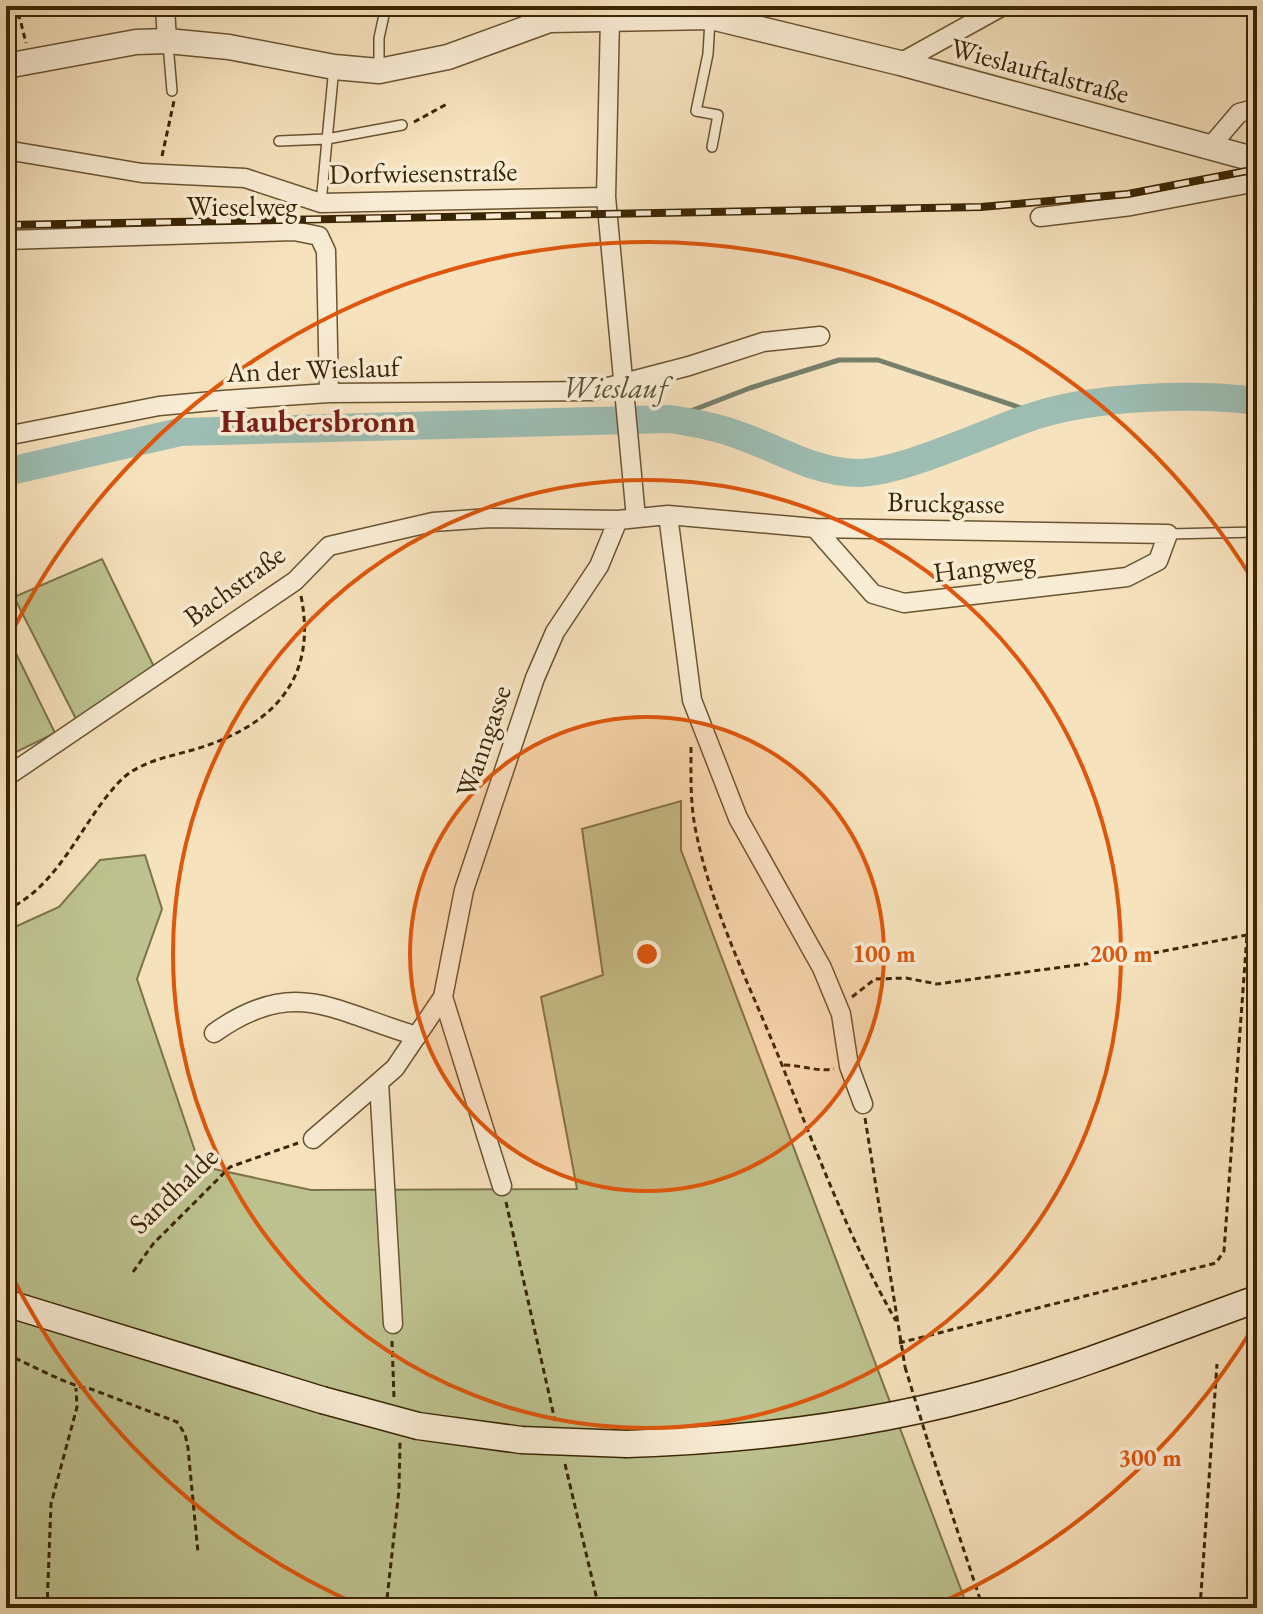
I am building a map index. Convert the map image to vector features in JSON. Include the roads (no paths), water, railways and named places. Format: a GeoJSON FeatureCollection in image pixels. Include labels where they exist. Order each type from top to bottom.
{"type":"FeatureCollection","features":[{"type":"Feature","properties":{"kind":"main road"},"geometry":{"type":"LineString","coordinates":[[6,1303],[322,1400],[418,1426],[521,1440],[627,1444],[697,1442],[791,1433],[974,1395],[1017,1384],[1257,1299]]}},
{"type":"Feature","properties":{"kind":"street"},"geometry":{"type":"LineString","coordinates":[[165,6],[167,41]]}},
{"type":"Feature","properties":{"kind":"street"},"geometry":{"type":"LineString","coordinates":[[900,63],[1003,6]]}},
{"type":"Feature","properties":{"kind":"street","name":"Wieslauftalstraße"},"geometry":{"type":"LineString","coordinates":[[6,66],[136,42],[167,41],[229,47],[334,67],[379,71],[448,57],[546,13],[711,17],[900,63],[1257,160]]}},
{"type":"Feature","properties":{"kind":"street"},"geometry":{"type":"LineString","coordinates":[[623,14],[606,197],[630,452],[627,519]]}},
{"type":"Feature","properties":{"kind":"street"},"geometry":{"type":"LineString","coordinates":[[1210,147],[1239,113],[1257,108]]}},
{"type":"Feature","properties":{"kind":"street","name":"Dorfwiesenstraße"},"geometry":{"type":"LineString","coordinates":[[6,150],[157,175],[245,178],[321,203],[606,197]]}},
{"type":"Feature","properties":{"kind":"street"},"geometry":{"type":"LineString","coordinates":[[1040,217],[1131,206],[1257,182]]}},
{"type":"Feature","properties":{"kind":"street","name":"Wieselweg"},"geometry":{"type":"LineString","coordinates":[[6,240],[294,231],[319,236],[326,251],[329,393]]}},
{"type":"Feature","properties":{"kind":"street"},"geometry":{"type":"LineString","coordinates":[[624,387],[763,342],[820,336]]}},
{"type":"Feature","properties":{"kind":"street","name":"An der Wieslauf"},"geometry":{"type":"LineString","coordinates":[[6,436],[159,406],[329,393],[593,391],[624,387]]}},
{"type":"Feature","properties":{"kind":"street"},"geometry":{"type":"LineString","coordinates":[[668,515],[692,700],[738,818],[822,968],[841,1014],[849,1066],[863,1104]]}},
{"type":"Feature","properties":{"kind":"street","name":"Bruckgasse"},"geometry":{"type":"LineString","coordinates":[[627,519],[668,515],[815,528],[1168,534]]}},
{"type":"Feature","properties":{"kind":"street","name":"Bachstraße"},"geometry":{"type":"LineString","coordinates":[[6,777],[295,581],[329,546],[433,522],[490,518],[627,519]]}},
{"type":"Feature","properties":{"kind":"street","name":"Wanngasse"},"geometry":{"type":"LineString","coordinates":[[379,1082],[395,1068],[443,997],[464,890],[535,678],[555,632],[627,519]]}},
{"type":"Feature","properties":{"kind":"street","name":"Hangweg"},"geometry":{"type":"LineString","coordinates":[[815,528],[873,594],[904,603],[1127,577],[1158,561],[1168,534]]}},
{"type":"Feature","properties":{"kind":"street","name":"Wanngasse"},"geometry":{"type":"LineString","coordinates":[[443,997],[502,1186]]}},
{"type":"Feature","properties":{"kind":"street"},"geometry":{"type":"LineString","coordinates":[[214,1033],[261,1008],[285,1002],[315,1001],[417,1036]]}},
{"type":"Feature","properties":{"kind":"street"},"geometry":{"type":"LineString","coordinates":[[313,1139],[379,1082]]}},
{"type":"Feature","properties":{"kind":"street"},"geometry":{"type":"LineString","coordinates":[[379,1082],[393,1324]]}},
{"type":"Feature","properties":{"kind":"lane"},"geometry":{"type":"LineString","coordinates":[[379,71],[379,38],[386,6]]}},
{"type":"Feature","properties":{"kind":"lane"},"geometry":{"type":"LineString","coordinates":[[711,17],[708,54],[696,111],[718,115],[712,147]]}},
{"type":"Feature","properties":{"kind":"lane"},"geometry":{"type":"LineString","coordinates":[[167,41],[172,91]]}},
{"type":"Feature","properties":{"kind":"lane"},"geometry":{"type":"LineString","coordinates":[[321,203],[334,67]]}},
{"type":"Feature","properties":{"kind":"lane"},"geometry":{"type":"LineString","coordinates":[[279,141],[327,139],[402,125]]}},
{"type":"Feature","properties":{"kind":"lane","name":"Bruckgasse"},"geometry":{"type":"LineString","coordinates":[[1168,534],[1257,532]]}},
{"type":"Feature","properties":{"kind":"waterway"},"geometry":{"type":"LineString","coordinates":[[670,419],[750,388],[839,360],[878,360],[1039,414]]}},
{"type":"Feature","properties":{"kind":"waterway","name":"Wieslauf"},"geometry":{"type":"LineString","coordinates":[[6,472],[180,432],[670,419],[724,430],[826,469],[856,473],[896,467],[1034,416],[1086,404],[1175,397],[1257,401]]}},
{"type":"Feature","properties":{"kind":"railway"},"geometry":{"type":"LineString","coordinates":[[6,225],[981,207],[1128,194],[1257,169]]}},
{"type":"Feature","properties":{"kind":"district","name":"Haubersbronn"},"geometry":{"type":"Point","coordinates":[318,421]}}]}
